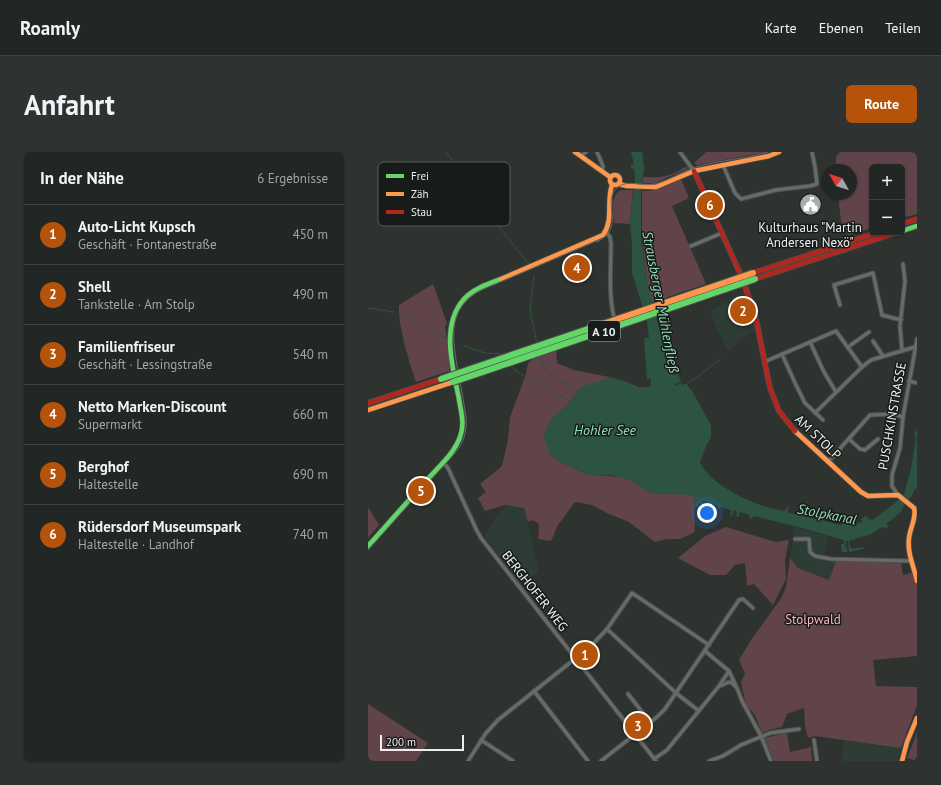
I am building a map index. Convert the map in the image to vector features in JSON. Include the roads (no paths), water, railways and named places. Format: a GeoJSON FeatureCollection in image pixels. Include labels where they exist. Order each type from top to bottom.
{"type":"FeatureCollection","features":[{"type":"Feature","properties":{"kind":"main road"},"geometry":{"type":"LineString","coordinates":[[575,152],[584,154],[610,177],[610,182],[627,186],[647,187],[656,187],[694,171],[769,156],[779,152]]}},
{"type":"Feature","properties":{"kind":"main road","name":"AM STOLP"},"geometry":{"type":"LineString","coordinates":[[694,171],[743,280],[756,319],[770,388],[779,411],[793,430],[864,494],[876,497],[899,496]]}},
{"type":"Feature","properties":{"kind":"main road"},"geometry":{"type":"LineString","coordinates":[[368,546],[457,445],[463,426],[450,338],[452,321],[459,305],[466,297],[477,289],[585,244],[598,238],[606,232],[610,224],[609,199],[616,184],[620,180],[618,176],[614,175],[610,177]]}},
{"type":"Feature","properties":{"kind":"main road"},"geometry":{"type":"LineString","coordinates":[[905,223],[917,219]]}},
{"type":"Feature","properties":{"kind":"main road"},"geometry":{"type":"LineString","coordinates":[[905,230],[917,226]]}},
{"type":"Feature","properties":{"kind":"main road","name":"A 10"},"geometry":{"type":"LineString","coordinates":[[368,410],[453,382],[869,235]]}},
{"type":"Feature","properties":{"kind":"main road","name":"A 10"},"geometry":{"type":"LineString","coordinates":[[368,403],[754,276],[885,236]]}},
{"type":"Feature","properties":{"kind":"main road"},"geometry":{"type":"LineString","coordinates":[[899,496],[916,512],[909,543],[917,581]]}},
{"type":"Feature","properties":{"kind":"main road"},"geometry":{"type":"LineString","coordinates":[[902,761],[907,742],[917,718]]}},
{"type":"Feature","properties":{"kind":"street"},"geometry":{"type":"LineString","coordinates":[[597,152],[603,166],[602,171]]}},
{"type":"Feature","properties":{"kind":"street"},"geometry":{"type":"LineString","coordinates":[[680,152],[694,171]]}},
{"type":"Feature","properties":{"kind":"street"},"geometry":{"type":"LineString","coordinates":[[723,165],[737,196],[741,199],[776,190],[817,184],[812,152]]}},
{"type":"Feature","properties":{"kind":"street"},"geometry":{"type":"LineString","coordinates":[[606,232],[610,237],[611,244],[613,314],[618,331]]}},
{"type":"Feature","properties":{"kind":"street"},"geometry":{"type":"LineString","coordinates":[[691,246],[722,233]]}},
{"type":"Feature","properties":{"kind":"street"},"geometry":{"type":"LineString","coordinates":[[902,351],[900,320],[905,281],[903,264]]}},
{"type":"Feature","properties":{"kind":"street"},"geometry":{"type":"LineString","coordinates":[[840,305],[834,285],[873,273],[882,315],[900,320]]}},
{"type":"Feature","properties":{"kind":"street"},"geometry":{"type":"LineString","coordinates":[[764,362],[836,331],[862,367]]}},
{"type":"Feature","properties":{"kind":"street"},"geometry":{"type":"LineString","coordinates":[[848,348],[869,332]]}},
{"type":"Feature","properties":{"kind":"street","name":"PUSCHKINSTRASSE"},"geometry":{"type":"LineString","coordinates":[[899,496],[891,483],[900,448],[903,417],[917,339]]}},
{"type":"Feature","properties":{"kind":"street"},"geometry":{"type":"LineString","coordinates":[[873,341],[883,356]]}},
{"type":"Feature","properties":{"kind":"street"},"geometry":{"type":"LineString","coordinates":[[810,342],[824,372],[836,392]]}},
{"type":"Feature","properties":{"kind":"street"},"geometry":{"type":"LineString","coordinates":[[815,413],[871,360],[916,347]]}},
{"type":"Feature","properties":{"kind":"street"},"geometry":{"type":"LineString","coordinates":[[782,354],[805,403],[823,420]]}},
{"type":"Feature","properties":{"kind":"street"},"geometry":{"type":"LineString","coordinates":[[909,381],[917,383]]}},
{"type":"Feature","properties":{"kind":"street"},"geometry":{"type":"LineString","coordinates":[[828,462],[870,415],[892,414],[903,417]]}},
{"type":"Feature","properties":{"kind":"street"},"geometry":{"type":"LineString","coordinates":[[849,439],[860,449],[865,450],[878,439]]}},
{"type":"Feature","properties":{"kind":"street","name":"BERGHOFER WEG"},"geometry":{"type":"LineString","coordinates":[[443,462],[448,468],[481,538],[655,760]]}},
{"type":"Feature","properties":{"kind":"street"},"geometry":{"type":"LineString","coordinates":[[795,539],[809,539],[810,552],[815,556],[830,559],[883,559],[912,561]]}},
{"type":"Feature","properties":{"kind":"street"},"geometry":{"type":"LineString","coordinates":[[468,761],[481,740],[498,720],[591,646],[607,629],[632,593],[709,645]]}},
{"type":"Feature","properties":{"kind":"street"},"geometry":{"type":"LineString","coordinates":[[601,761],[665,709],[739,600],[744,599],[753,608]]}},
{"type":"Feature","properties":{"kind":"street"},"geometry":{"type":"LineString","coordinates":[[607,629],[676,693],[699,711]]}},
{"type":"Feature","properties":{"kind":"street"},"geometry":{"type":"LineString","coordinates":[[705,651],[732,674],[742,701],[761,736],[771,761]]}},
{"type":"Feature","properties":{"kind":"street"},"geometry":{"type":"LineString","coordinates":[[655,760],[667,750],[720,686],[729,671]]}},
{"type":"Feature","properties":{"kind":"street"},"geometry":{"type":"LineString","coordinates":[[720,686],[729,682],[737,688]]}},
{"type":"Feature","properties":{"kind":"street"},"geometry":{"type":"LineString","coordinates":[[534,691],[588,761]]}},
{"type":"Feature","properties":{"kind":"street"},"geometry":{"type":"LineString","coordinates":[[628,694],[650,722]]}},
{"type":"Feature","properties":{"kind":"street"},"geometry":{"type":"LineString","coordinates":[[709,761],[716,760],[761,736],[770,733],[799,730]]}},
{"type":"Feature","properties":{"kind":"street"},"geometry":{"type":"LineString","coordinates":[[481,740],[513,761]]}},
{"type":"Feature","properties":{"kind":"street"},"geometry":{"type":"LineString","coordinates":[[814,740],[817,761]]}},
{"type":"Feature","properties":{"kind":"water","name":"Hohler See"},"geometry":{"type":"Polygon","coordinates":[[[631,152],[642,152],[644,168],[641,192],[641,241],[648,286],[666,355],[669,359],[673,359],[677,372],[672,373],[672,375],[678,374],[681,382],[675,384],[676,386],[681,383],[683,385],[685,383],[692,391],[711,425],[711,437],[700,462],[705,471],[724,487],[749,501],[784,511],[788,506],[787,512],[841,525],[853,516],[855,519],[849,524],[851,525],[863,522],[861,519],[866,516],[870,520],[874,519],[900,499],[904,494],[911,469],[916,437],[914,436],[917,427],[917,488],[904,505],[901,512],[886,524],[889,526],[886,529],[882,527],[871,534],[849,541],[851,549],[863,547],[864,549],[849,552],[848,541],[846,541],[845,547],[847,548],[847,552],[842,552],[841,544],[844,544],[844,540],[754,516],[752,519],[749,518],[750,515],[740,512],[738,517],[736,516],[737,511],[734,510],[732,516],[730,515],[731,510],[720,507],[718,509],[718,506],[713,504],[713,514],[709,514],[706,503],[711,504],[703,500],[702,505],[698,504],[698,507],[694,507],[695,498],[690,495],[653,493],[646,491],[632,481],[620,477],[587,474],[558,461],[550,454],[544,438],[546,428],[552,418],[567,406],[581,387],[609,378],[622,380],[644,388],[651,385],[651,379],[647,379],[644,338],[649,338],[647,321],[632,273],[630,223],[635,178],[634,169],[631,169],[631,165],[634,164],[631,152]]]}},
{"type":"Feature","properties":{"kind":"waterway"},"geometry":{"type":"LineString","coordinates":[[446,152],[453,162]]}},
{"type":"Feature","properties":{"kind":"waterway"},"geometry":{"type":"LineString","coordinates":[[498,226],[529,264]]}},
{"type":"Feature","properties":{"kind":"waterway"},"geometry":{"type":"LineString","coordinates":[[534,275],[530,309],[537,344]]}},
{"type":"Feature","properties":{"kind":"waterway"},"geometry":{"type":"LineString","coordinates":[[368,308],[394,312]]}},
{"type":"Feature","properties":{"kind":"waterway"},"geometry":{"type":"LineString","coordinates":[[403,314],[447,339]]}},
{"type":"Feature","properties":{"kind":"waterway"},"geometry":{"type":"LineString","coordinates":[[464,346],[485,353],[501,354],[503,356]]}},
{"type":"Feature","properties":{"kind":"waterway"},"geometry":{"type":"LineString","coordinates":[[539,355],[541,362],[554,377],[578,390]]}},
{"type":"Feature","properties":{"kind":"waterway"},"geometry":{"type":"LineString","coordinates":[[686,385],[721,359]]}},
{"type":"Feature","properties":{"kind":"waterway"},"geometry":{"type":"LineString","coordinates":[[510,364],[517,372],[570,401]]}},
{"type":"Feature","properties":{"kind":"tram line"},"geometry":{"type":"LineString","coordinates":[[597,242],[606,236],[612,225],[611,202],[614,191],[618,187],[631,183],[645,185],[654,184],[665,181],[696,167],[768,152]]}},
{"type":"Feature","properties":{"kind":"tram line"},"geometry":{"type":"LineString","coordinates":[[368,550],[455,453],[463,441],[466,428],[466,418],[454,343],[455,323],[463,305],[470,297],[481,290],[601,239]]}},
{"type":"Feature","properties":{"kind":"place","name":"Rüdersdorf Museumspark"},"geometry":{"type":"Point","coordinates":[710,205]}},
{"type":"Feature","properties":{"kind":"place","name":"Kulturhaus \"Martin Andersen Nexö\""},"geometry":{"type":"Point","coordinates":[810,205]}},
{"type":"Feature","properties":{"kind":"place","name":"Netto Marken-Discount"},"geometry":{"type":"Point","coordinates":[577,268]}},
{"type":"Feature","properties":{"kind":"place","name":"Shell"},"geometry":{"type":"Point","coordinates":[743,311]}},
{"type":"Feature","properties":{"kind":"place","name":"Berghof"},"geometry":{"type":"Point","coordinates":[421,491]}},
{"type":"Feature","properties":{"kind":"place","name":"Auto-Licht Kupsch"},"geometry":{"type":"Point","coordinates":[585,655]}},
{"type":"Feature","properties":{"kind":"place","name":"Familienfriseur"},"geometry":{"type":"Point","coordinates":[638,726]}},
{"type":"Feature","properties":{"kind":"water label","name":"Strausberger Mühlenfließ"},"geometry":{"type":"Point","coordinates":[661,302]}},
{"type":"Feature","properties":{"kind":"water label","name":"Stolpkanal"},"geometry":{"type":"Point","coordinates":[827,514]}},
{"type":"Feature","properties":{"kind":"park label","name":"Stolpwald"},"geometry":{"type":"Point","coordinates":[813,619]}}]}
